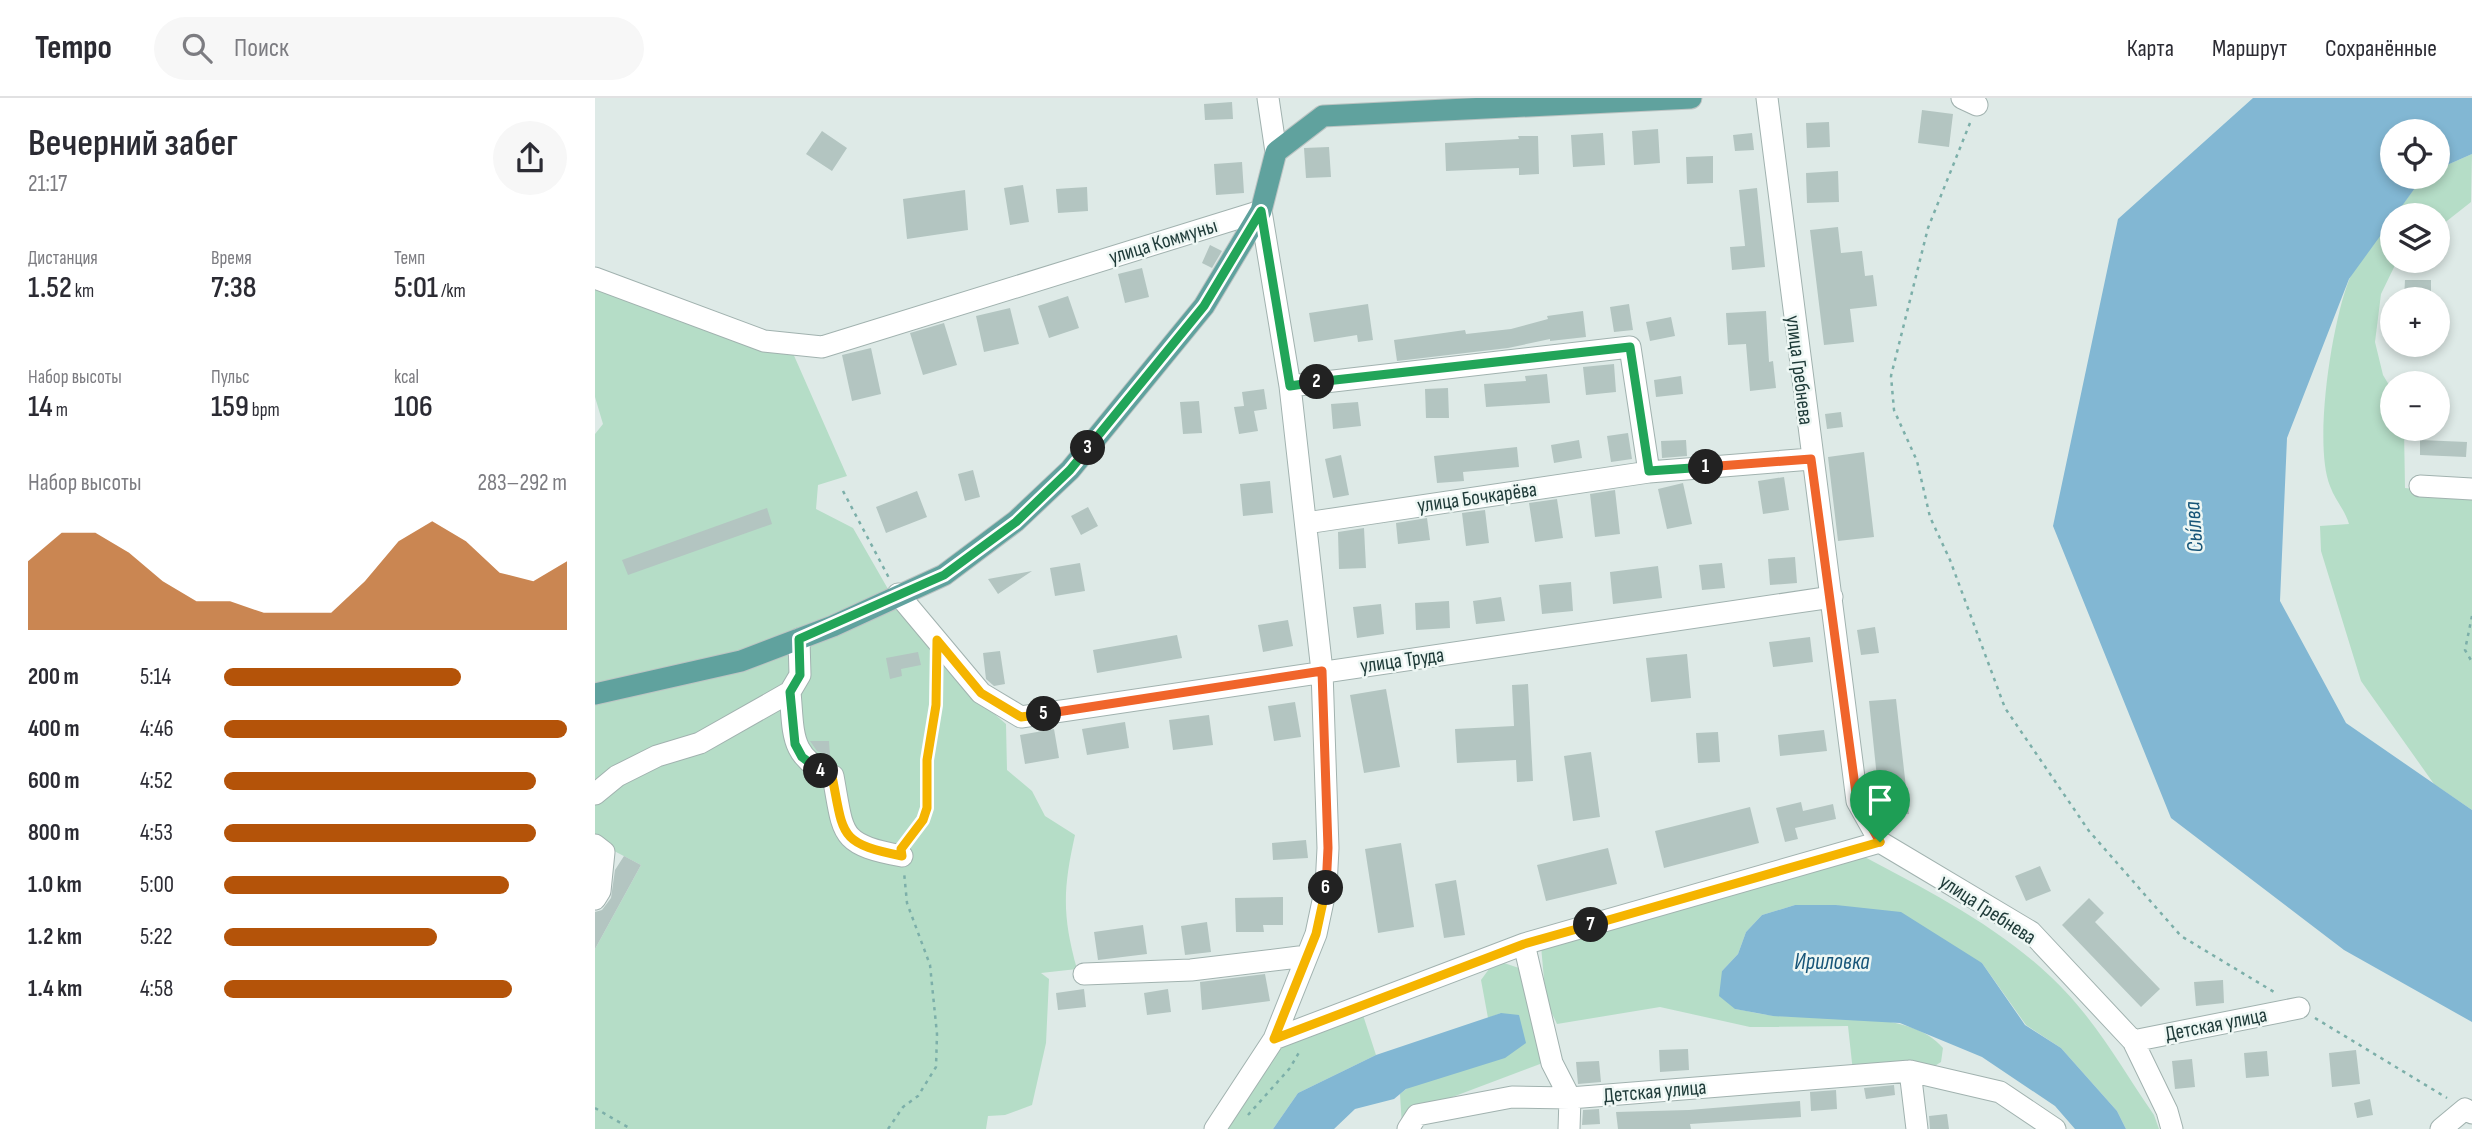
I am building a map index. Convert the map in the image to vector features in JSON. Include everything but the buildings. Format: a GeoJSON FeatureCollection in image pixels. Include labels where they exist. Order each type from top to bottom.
{"type":"FeatureCollection","features":[{"type":"Feature","properties":{"kind":"main road"},"geometry":{"type":"LineString","coordinates":[[1261,211],[1276,152],[1324,116],[1691,98]]}},
{"type":"Feature","properties":{"kind":"main road","name":"улица Коммуны"},"geometry":{"type":"LineString","coordinates":[[595,694],[741,662],[944,575],[1016,522],[1070,470],[1204,306],[1261,211]]}},
{"type":"Feature","properties":{"kind":"street"},"geometry":{"type":"LineString","coordinates":[[1268,98],[1276,152]]}},
{"type":"Feature","properties":{"kind":"street","name":"улица Гребнева"},"geometry":{"type":"LineString","coordinates":[[1767,98],[1811,459],[1832,597],[1857,801],[1880,842],[2031,932],[2133,1041],[2167,1111],[2172,1129]]}},
{"type":"Feature","properties":{"kind":"street"},"geometry":{"type":"LineString","coordinates":[[1215,1129],[1274,1039],[1316,934],[1326,887],[1328,848],[1322,671],[1290,386],[1261,211]]}},
{"type":"Feature","properties":{"kind":"street","name":"улица Коммуны"},"geometry":{"type":"LineString","coordinates":[[595,278],[764,341],[822,347],[1261,211]]}},
{"type":"Feature","properties":{"kind":"street"},"geometry":{"type":"LineString","coordinates":[[1290,386],[1630,347],[1649,471]]}},
{"type":"Feature","properties":{"kind":"street","name":"улица Бочкарёва"},"geometry":{"type":"LineString","coordinates":[[1306,523],[1649,471],[1811,459]]}},
{"type":"Feature","properties":{"kind":"street"},"geometry":{"type":"LineString","coordinates":[[2420,486],[2472,489]]}},
{"type":"Feature","properties":{"kind":"street","name":"улица Труда"},"geometry":{"type":"LineString","coordinates":[[898,594],[981,693],[1021,717],[1832,597]]}},
{"type":"Feature","properties":{"kind":"street"},"geometry":{"type":"LineString","coordinates":[[595,793],[617,776],[657,756],[700,743],[790,692],[800,675],[799,639]]}},
{"type":"Feature","properties":{"kind":"street"},"geometry":{"type":"LineString","coordinates":[[790,692],[795,744],[802,757],[832,776],[842,827],[850,839],[869,850],[902,856]]}},
{"type":"Feature","properties":{"kind":"street"},"geometry":{"type":"LineString","coordinates":[[1274,1039],[1524,944],[1880,842]]}},
{"type":"Feature","properties":{"kind":"street"},"geometry":{"type":"LineString","coordinates":[[595,845],[604,852],[600,891],[595,898]]}},
{"type":"Feature","properties":{"kind":"street"},"geometry":{"type":"LineString","coordinates":[[1524,944],[1552,1063],[1570,1098],[1569,1129]]}},
{"type":"Feature","properties":{"kind":"street"},"geometry":{"type":"LineString","coordinates":[[1084,974],[1191,970],[1307,956]]}},
{"type":"Feature","properties":{"kind":"street","name":"Детская улица"},"geometry":{"type":"LineString","coordinates":[[2133,1041],[2299,1008]]}},
{"type":"Feature","properties":{"kind":"street"},"geometry":{"type":"LineString","coordinates":[[1917,1129],[1910,1070],[2000,1092],[2055,1129]]}},
{"type":"Feature","properties":{"kind":"street","name":"Детская улица"},"geometry":{"type":"LineString","coordinates":[[1408,1129],[1417,1115],[1512,1097],[1570,1098],[1910,1070]]}},
{"type":"Feature","properties":{"kind":"street"},"geometry":{"type":"LineString","coordinates":[[2441,1129],[2468,1111]]}},
{"type":"Feature","properties":{"kind":"path"},"geometry":{"type":"LineString","coordinates":[[1969,102],[1928,228],[1891,376],[1894,410],[1917,461],[1930,517],[1950,560],[2005,708],[2089,831],[2181,936],[2468,1111]]}},
{"type":"Feature","properties":{"kind":"path"},"geometry":{"type":"LineString","coordinates":[[843,491],[898,594]]}},
{"type":"Feature","properties":{"kind":"path"},"geometry":{"type":"LineString","coordinates":[[2472,616],[2465,650],[2472,662]]}},
{"type":"Feature","properties":{"kind":"path"},"geometry":{"type":"LineString","coordinates":[[888,1129],[903,1107],[918,1096],[936,1067],[937,1034],[930,965],[907,903],[901,849],[923,820],[927,808],[927,760],[936,705],[937,640]]}},
{"type":"Feature","properties":{"kind":"path"},"geometry":{"type":"LineString","coordinates":[[1241,1122],[1290,1068],[1314,1024]]}},
{"type":"Feature","properties":{"kind":"path"},"geometry":{"type":"LineString","coordinates":[[595,1108],[631,1129]]}},
{"type":"Feature","properties":{"kind":"green space"},"geometry":{"type":"Polygon","coordinates":[[[2472,154],[2471,202],[2450,219],[2450,203],[2404,203],[2414,189],[2450,189],[2450,164],[2472,154]]]}},
{"type":"Feature","properties":{"kind":"green space"},"geometry":{"type":"Polygon","coordinates":[[[2380,234],[2380,273],[2391,273],[2384,287],[2380,287],[2375,342],[2382,371],[2380,441],[2404,441],[2405,488],[2472,495],[2472,810],[2434,784],[2361,681],[2321,551],[2320,526],[2349,524],[2330,486],[2325,467],[2324,413],[2336,324],[2349,280],[2380,234]]]}},
{"type":"Feature","properties":{"kind":"green space"},"geometry":{"type":"Polygon","coordinates":[[[595,290],[792,351],[847,476],[818,485],[816,509],[853,528],[888,589],[815,626],[742,656],[595,688],[595,434],[603,424],[595,397],[595,290]]]}},
{"type":"Feature","properties":{"kind":"green space"},"geometry":{"type":"Polygon","coordinates":[[[899,608],[969,692],[1006,724],[1007,770],[1032,791],[1045,816],[1075,835],[1068,871],[1066,902],[1077,969],[1041,973],[1049,979],[1046,1043],[1032,1105],[1005,1115],[988,1116],[986,1129],[595,1129],[595,949],[641,865],[595,841],[595,700],[743,672],[899,608]]]}},
{"type":"Feature","properties":{"kind":"green space"},"geometry":{"type":"Polygon","coordinates":[[[1861,855],[1981,923],[2036,964],[2061,987],[2094,1025],[2154,1115],[2159,1129],[2126,1129],[2117,1111],[2061,1048],[2026,1025],[1982,963],[1836,905],[1795,905],[1762,915],[1746,932],[1738,954],[1722,971],[1735,1009],[1777,1016],[1865,1018],[1910,1027],[1943,1048],[1941,1062],[1930,1069],[1853,1072],[1848,1026],[1750,1027],[1660,1007],[1557,1024],[1546,1001],[1541,946],[1861,855]]]}},
{"type":"Feature","properties":{"kind":"green space"},"geometry":{"type":"Polygon","coordinates":[[[1504,963],[1525,970],[1545,1057],[1540,1064],[1418,1110],[1402,1126],[1400,1094],[1501,1013],[1488,1018],[1481,980],[1489,969],[1504,963]]]}},
{"type":"Feature","properties":{"kind":"green space"},"geometry":{"type":"Polygon","coordinates":[[[1362,1012],[1376,1055],[1298,1093],[1273,1129],[1223,1129],[1281,1042],[1362,1012]]]}},
{"type":"Feature","properties":{"kind":"water","name":"Сы́лва"},"geometry":{"type":"Polygon","coordinates":[[[2253,98],[2472,98],[2472,154],[2450,164],[2450,119],[2380,119],[2380,189],[2414,189],[2404,203],[2380,203],[2380,236],[2349,279],[2287,438],[2280,601],[2346,723],[2472,810],[2472,1022],[2344,950],[2171,818],[2053,526],[2118,219],[2253,98]]]}},
{"type":"Feature","properties":{"kind":"water","name":"Ириловка"},"geometry":{"type":"Polygon","coordinates":[[[1795,905],[1836,905],[1901,912],[1982,963],[2025,1025],[2061,1048],[2117,1111],[2126,1129],[2075,1129],[2055,1106],[1982,1057],[1900,1023],[1773,1016],[1735,1009],[1719,996],[1722,971],[1738,954],[1746,932],[1762,915],[1795,905]]]}},
{"type":"Feature","properties":{"kind":"water"},"geometry":{"type":"Polygon","coordinates":[[[1501,1013],[1519,1015],[1526,1043],[1505,1058],[1406,1089],[1394,1099],[1355,1109],[1334,1129],[1273,1129],[1298,1093],[1376,1055],[1501,1013]]]}},
{"type":"Feature","properties":{"kind":"route"},"geometry":{"type":"LineString","coordinates":[[1261,211],[1290,386],[1630,347],[1649,471],[1811,459],[1832,597],[1857,801],[1880,842],[1524,944],[1274,1039],[1316,934],[1326,887],[1328,848],[1322,671],[1021,717],[981,693],[937,640],[936,705],[927,760],[929,796],[923,820],[901,849],[902,856],[869,850],[850,839],[842,827],[832,776],[802,757],[795,744],[790,692],[800,675],[799,639],[944,575],[1016,522],[1070,470],[1204,306],[1261,211]]}}]}
